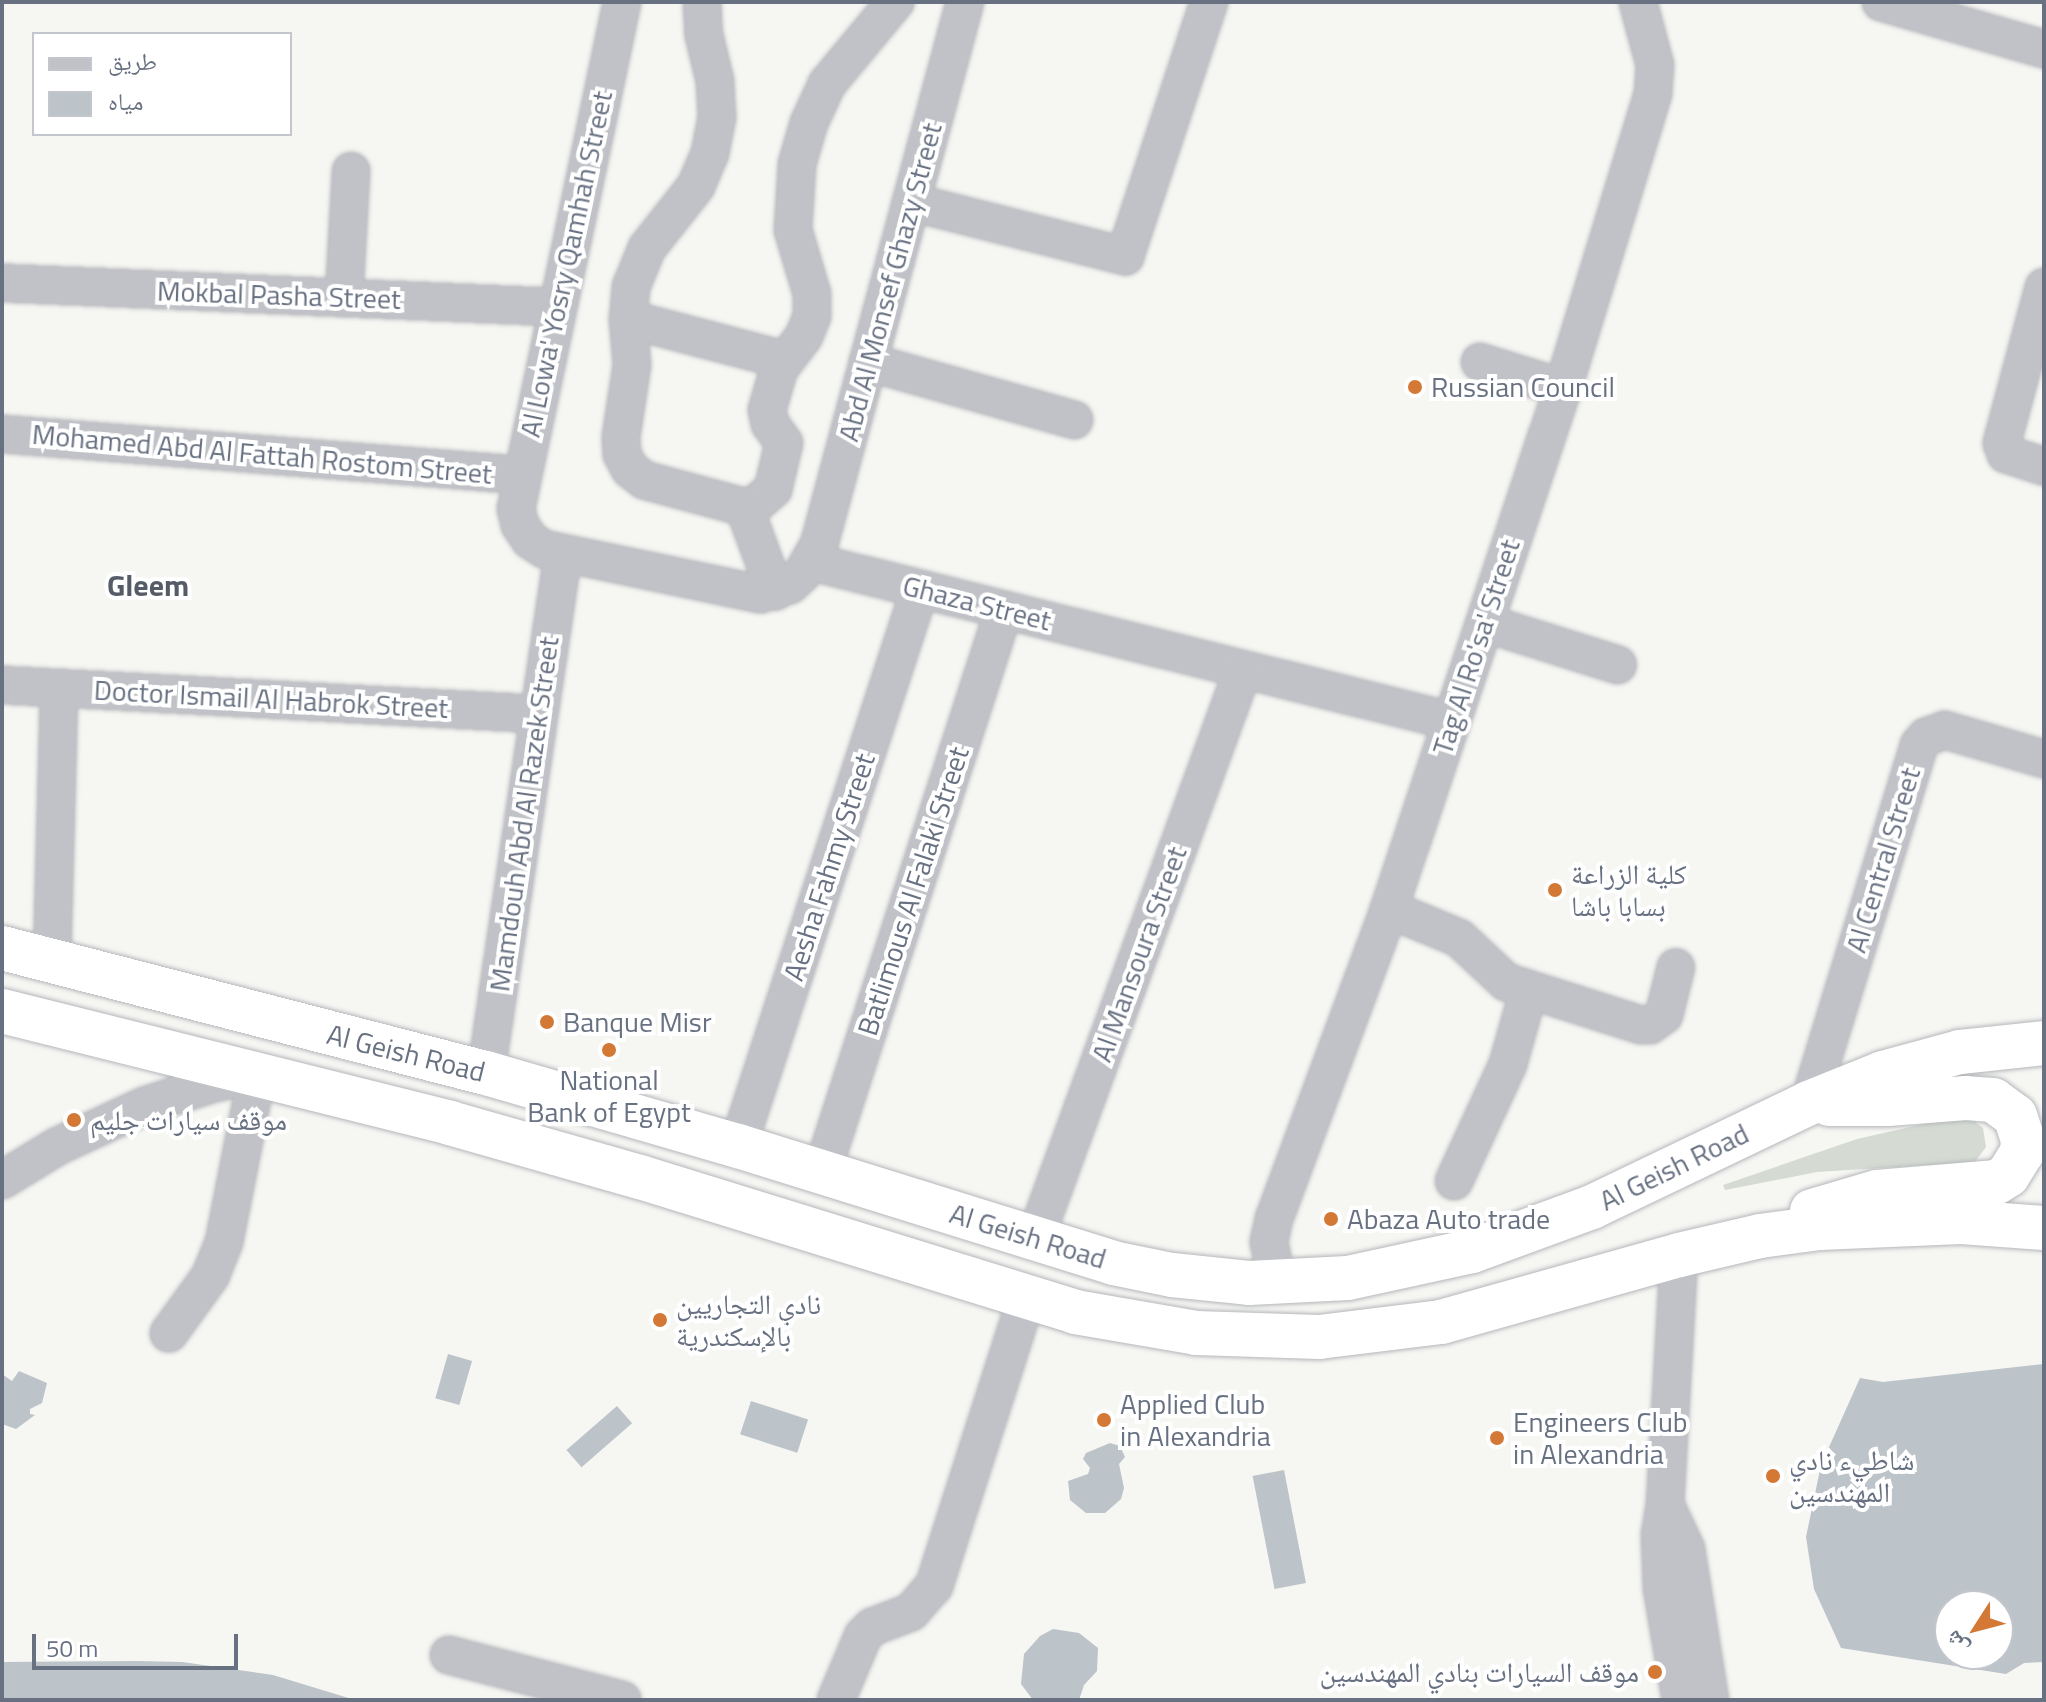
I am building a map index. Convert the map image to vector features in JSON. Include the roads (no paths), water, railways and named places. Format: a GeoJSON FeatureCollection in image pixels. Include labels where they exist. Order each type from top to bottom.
{"type":"FeatureCollection","features":[{"type":"Feature","properties":{"kind":"highway","name":"Al Geish Road"},"geometry":{"type":"LineString","coordinates":[[2,948],[486,1073],[738,1146],[1113,1263],[1172,1275],[1285,1284],[1348,1278],[1410,1267],[1532,1231],[1592,1207],[1809,1103],[1896,1069],[1960,1052],[2043,1036]]}},
{"type":"Feature","properties":{"kind":"highway","name":"Al Geish Road"},"geometry":{"type":"LineString","coordinates":[[2,1011],[450,1123],[640,1177],[1090,1315],[1181,1331],[1258,1337],[1319,1337],[1441,1322],[1679,1255],[1760,1236],[1890,1223],[1961,1222],[2044,1228]]}},
{"type":"Feature","properties":{"kind":"highway"},"geometry":{"type":"LineString","coordinates":[[1760,1236],[1817,1209],[1877,1192],[1997,1182],[2008,1175],[2022,1153],[2021,1127],[2015,1116],[1993,1100],[1966,1098],[1888,1104],[1809,1103]]}},
{"type":"Feature","properties":{"kind":"street","name":"Al Lowa' Yosry Qamhah Street"},"geometry":{"type":"LineString","coordinates":[[563,554],[544,549],[530,540],[520,525],[516,509],[622,2]]}},
{"type":"Feature","properties":{"kind":"street"},"geometry":{"type":"LineString","coordinates":[[702,2],[704,35],[715,81],[717,117],[710,153],[696,186],[659,230],[642,258],[631,287],[628,319],[632,365],[621,437],[622,454],[630,469],[644,480],[744,507],[756,504],[773,489],[784,452],[781,435],[770,424],[767,410],[784,360],[804,336],[812,316],[812,294],[797,252],[792,207],[797,164],[809,123],[827,84],[895,2]]}},
{"type":"Feature","properties":{"kind":"street","name":"Abd Al Monsef Ghazy Street"},"geometry":{"type":"LineString","coordinates":[[812,562],[965,2]]}},
{"type":"Feature","properties":{"kind":"street"},"geometry":{"type":"LineString","coordinates":[[911,202],[1125,256],[1209,2]]}},
{"type":"Feature","properties":{"kind":"street","name":"Tag Al Ro'sa' Street"},"geometry":{"type":"LineString","coordinates":[[1285,1284],[1274,1266],[1269,1242],[1274,1219],[1389,909],[1563,388],[1653,94],[1655,65],[1638,2]]}},
{"type":"Feature","properties":{"kind":"street"},"geometry":{"type":"LineString","coordinates":[[1881,2],[2044,49]]}},
{"type":"Feature","properties":{"kind":"street"},"geometry":{"type":"LineString","coordinates":[[344,298],[351,171]]}},
{"type":"Feature","properties":{"kind":"street","name":"Mokbal Pasha Street"},"geometry":{"type":"LineString","coordinates":[[2,283],[557,307]]}},
{"type":"Feature","properties":{"kind":"street"},"geometry":{"type":"LineString","coordinates":[[2044,287],[2002,449],[2006,454],[2044,466]]}},
{"type":"Feature","properties":{"kind":"street"},"geometry":{"type":"LineString","coordinates":[[628,319],[784,360]]}},
{"type":"Feature","properties":{"kind":"street"},"geometry":{"type":"LineString","coordinates":[[868,362],[1074,420]]}},
{"type":"Feature","properties":{"kind":"street"},"geometry":{"type":"LineString","coordinates":[[1480,362],[1563,388]]}},
{"type":"Feature","properties":{"kind":"street","name":"Mohamed Abd Al Fattah Rostom Street"},"geometry":{"type":"LineString","coordinates":[[2,434],[521,475]]}},
{"type":"Feature","properties":{"kind":"street"},"geometry":{"type":"LineString","coordinates":[[744,507],[775,591]]}},
{"type":"Feature","properties":{"kind":"street"},"geometry":{"type":"LineString","coordinates":[[563,554],[745,594],[775,591],[790,585],[812,562]]}},
{"type":"Feature","properties":{"kind":"street","name":"Mamdouh Abd Al Razek Street"},"geometry":{"type":"LineString","coordinates":[[486,1073],[563,554]]}},
{"type":"Feature","properties":{"kind":"street","name":"Ghaza Street"},"geometry":{"type":"LineString","coordinates":[[812,562],[1451,721]]}},
{"type":"Feature","properties":{"kind":"street","name":"Aesha Fahmy Street"},"geometry":{"type":"LineString","coordinates":[[738,1146],[920,589]]}},
{"type":"Feature","properties":{"kind":"street","name":"Batlimous Al Falaki Street"},"geometry":{"type":"LineString","coordinates":[[822,1172],[1004,610]]}},
{"type":"Feature","properties":{"kind":"street"},"geometry":{"type":"LineString","coordinates":[[1485,623],[1618,665]]}},
{"type":"Feature","properties":{"kind":"street","name":"Al Mansoura Street"},"geometry":{"type":"LineString","coordinates":[[1035,1239],[1243,670]]}},
{"type":"Feature","properties":{"kind":"street","name":"Doctor Ismail Al Habrok Street"},"geometry":{"type":"LineString","coordinates":[[2,685],[539,714]]}},
{"type":"Feature","properties":{"kind":"street"},"geometry":{"type":"LineString","coordinates":[[52,960],[59,688]]}},
{"type":"Feature","properties":{"kind":"street","name":"Al Central Street"},"geometry":{"type":"LineString","coordinates":[[1809,1103],[1919,745],[1926,737],[1945,730],[2044,759]]}},
{"type":"Feature","properties":{"kind":"street"},"geometry":{"type":"LineString","coordinates":[[1389,909],[1459,938],[1495,976],[1529,990],[1650,1025],[1664,1015],[1676,967]]}},
{"type":"Feature","properties":{"kind":"street"},"geometry":{"type":"LineString","coordinates":[[1454,1181],[1508,1064],[1529,990]]}},
{"type":"Feature","properties":{"kind":"street"},"geometry":{"type":"LineString","coordinates":[[2,1180],[58,1146],[144,1106],[211,1084],[257,1074],[224,1242],[211,1275],[169,1333]]}},
{"type":"Feature","properties":{"kind":"street"},"geometry":{"type":"LineString","coordinates":[[1679,1255],[1665,1504],[1660,1534],[1662,1588],[1681,1700]]}},
{"type":"Feature","properties":{"kind":"street"},"geometry":{"type":"LineString","coordinates":[[836,1700],[863,1636],[872,1627],[911,1612],[934,1586],[1027,1297]]}},
{"type":"Feature","properties":{"kind":"street"},"geometry":{"type":"LineString","coordinates":[[1665,1504],[1686,1549],[1710,1700]]}},
{"type":"Feature","properties":{"kind":"street"},"geometry":{"type":"LineString","coordinates":[[449,1655],[622,1700]]}},
{"type":"Feature","properties":{"kind":"water"},"geometry":{"type":"Polygon","coordinates":[[[448,1354],[472,1361],[459,1405],[435,1398],[448,1354]]]}},
{"type":"Feature","properties":{"kind":"water"},"geometry":{"type":"Polygon","coordinates":[[[2044,1364],[2044,1662],[2024,1663],[2014,1669],[2014,1590],[1934,1590],[1934,1663],[1841,1648],[1814,1589],[1806,1537],[1821,1465],[1860,1378],[1883,1382],[2044,1364]]]}},
{"type":"Feature","properties":{"kind":"water"},"geometry":{"type":"Polygon","coordinates":[[[19,1371],[47,1383],[42,1403],[30,1409],[30,1414],[35,1415],[16,1429],[2,1424],[2,1374],[12,1381],[19,1371]]]}},
{"type":"Feature","properties":{"kind":"water"},"geometry":{"type":"Polygon","coordinates":[[[751,1401],[808,1420],[797,1453],[740,1434],[751,1401]]]}},
{"type":"Feature","properties":{"kind":"water"},"geometry":{"type":"Polygon","coordinates":[[[617,1406],[632,1423],[582,1467],[566,1450],[617,1406]]]}},
{"type":"Feature","properties":{"kind":"water"},"geometry":{"type":"Polygon","coordinates":[[[1110,1443],[1120,1446],[1125,1457],[1119,1464],[1124,1488],[1121,1499],[1105,1513],[1086,1513],[1070,1500],[1068,1481],[1088,1474],[1090,1468],[1083,1459],[1086,1453],[1110,1443]]]}},
{"type":"Feature","properties":{"kind":"water"},"geometry":{"type":"Polygon","coordinates":[[[1284,1470],[1306,1583],[1275,1589],[1253,1476],[1284,1470]]]}},
{"type":"Feature","properties":{"kind":"water"},"geometry":{"type":"Polygon","coordinates":[[[1053,1629],[1079,1633],[1098,1648],[1097,1671],[1084,1685],[1079,1700],[1033,1700],[1021,1684],[1024,1654],[1040,1636],[1053,1629]]]}},
{"type":"Feature","properties":{"kind":"water"},"geometry":{"type":"Polygon","coordinates":[[[2,1662],[182,1662],[273,1675],[355,1700],[2,1700],[2,1662]]]}},
{"type":"Feature","properties":{"kind":"water"},"geometry":{"type":"Polygon","coordinates":[[[1981,1670],[2013,1670],[2006,1674],[1981,1670]]]}},
{"type":"Feature","properties":{"kind":"place","name":"Russian Council"},"geometry":{"type":"Point","coordinates":[1415,387]}},
{"type":"Feature","properties":{"kind":"place","name":"كلية الزراعة بسابا باشا"},"geometry":{"type":"Point","coordinates":[1555,890]}},
{"type":"Feature","properties":{"kind":"place","name":"Banque Misr"},"geometry":{"type":"Point","coordinates":[547,1022]}},
{"type":"Feature","properties":{"kind":"place","name":"National Bank of Egypt"},"geometry":{"type":"Point","coordinates":[609,1050]}},
{"type":"Feature","properties":{"kind":"place","name":"موقف سيارات جليم"},"geometry":{"type":"Point","coordinates":[74,1120]}},
{"type":"Feature","properties":{"kind":"place","name":"Abaza Auto trade"},"geometry":{"type":"Point","coordinates":[1331,1219]}},
{"type":"Feature","properties":{"kind":"place","name":"نادي التجاريين بالإسكندرية"},"geometry":{"type":"Point","coordinates":[660,1320]}},
{"type":"Feature","properties":{"kind":"place","name":"Applied Club in Alexandria"},"geometry":{"type":"Point","coordinates":[1104,1420]}},
{"type":"Feature","properties":{"kind":"place","name":"Engineers Club in Alexandria"},"geometry":{"type":"Point","coordinates":[1497,1438]}},
{"type":"Feature","properties":{"kind":"place","name":"شاطيء نادي المهندسين"},"geometry":{"type":"Point","coordinates":[1773,1476]}},
{"type":"Feature","properties":{"kind":"place","name":"موقف السيارات بنادي المهندسين"},"geometry":{"type":"Point","coordinates":[1655,1672]}},
{"type":"Feature","properties":{"kind":"district","name":"Gleem"},"geometry":{"type":"Point","coordinates":[148,585]}}]}
